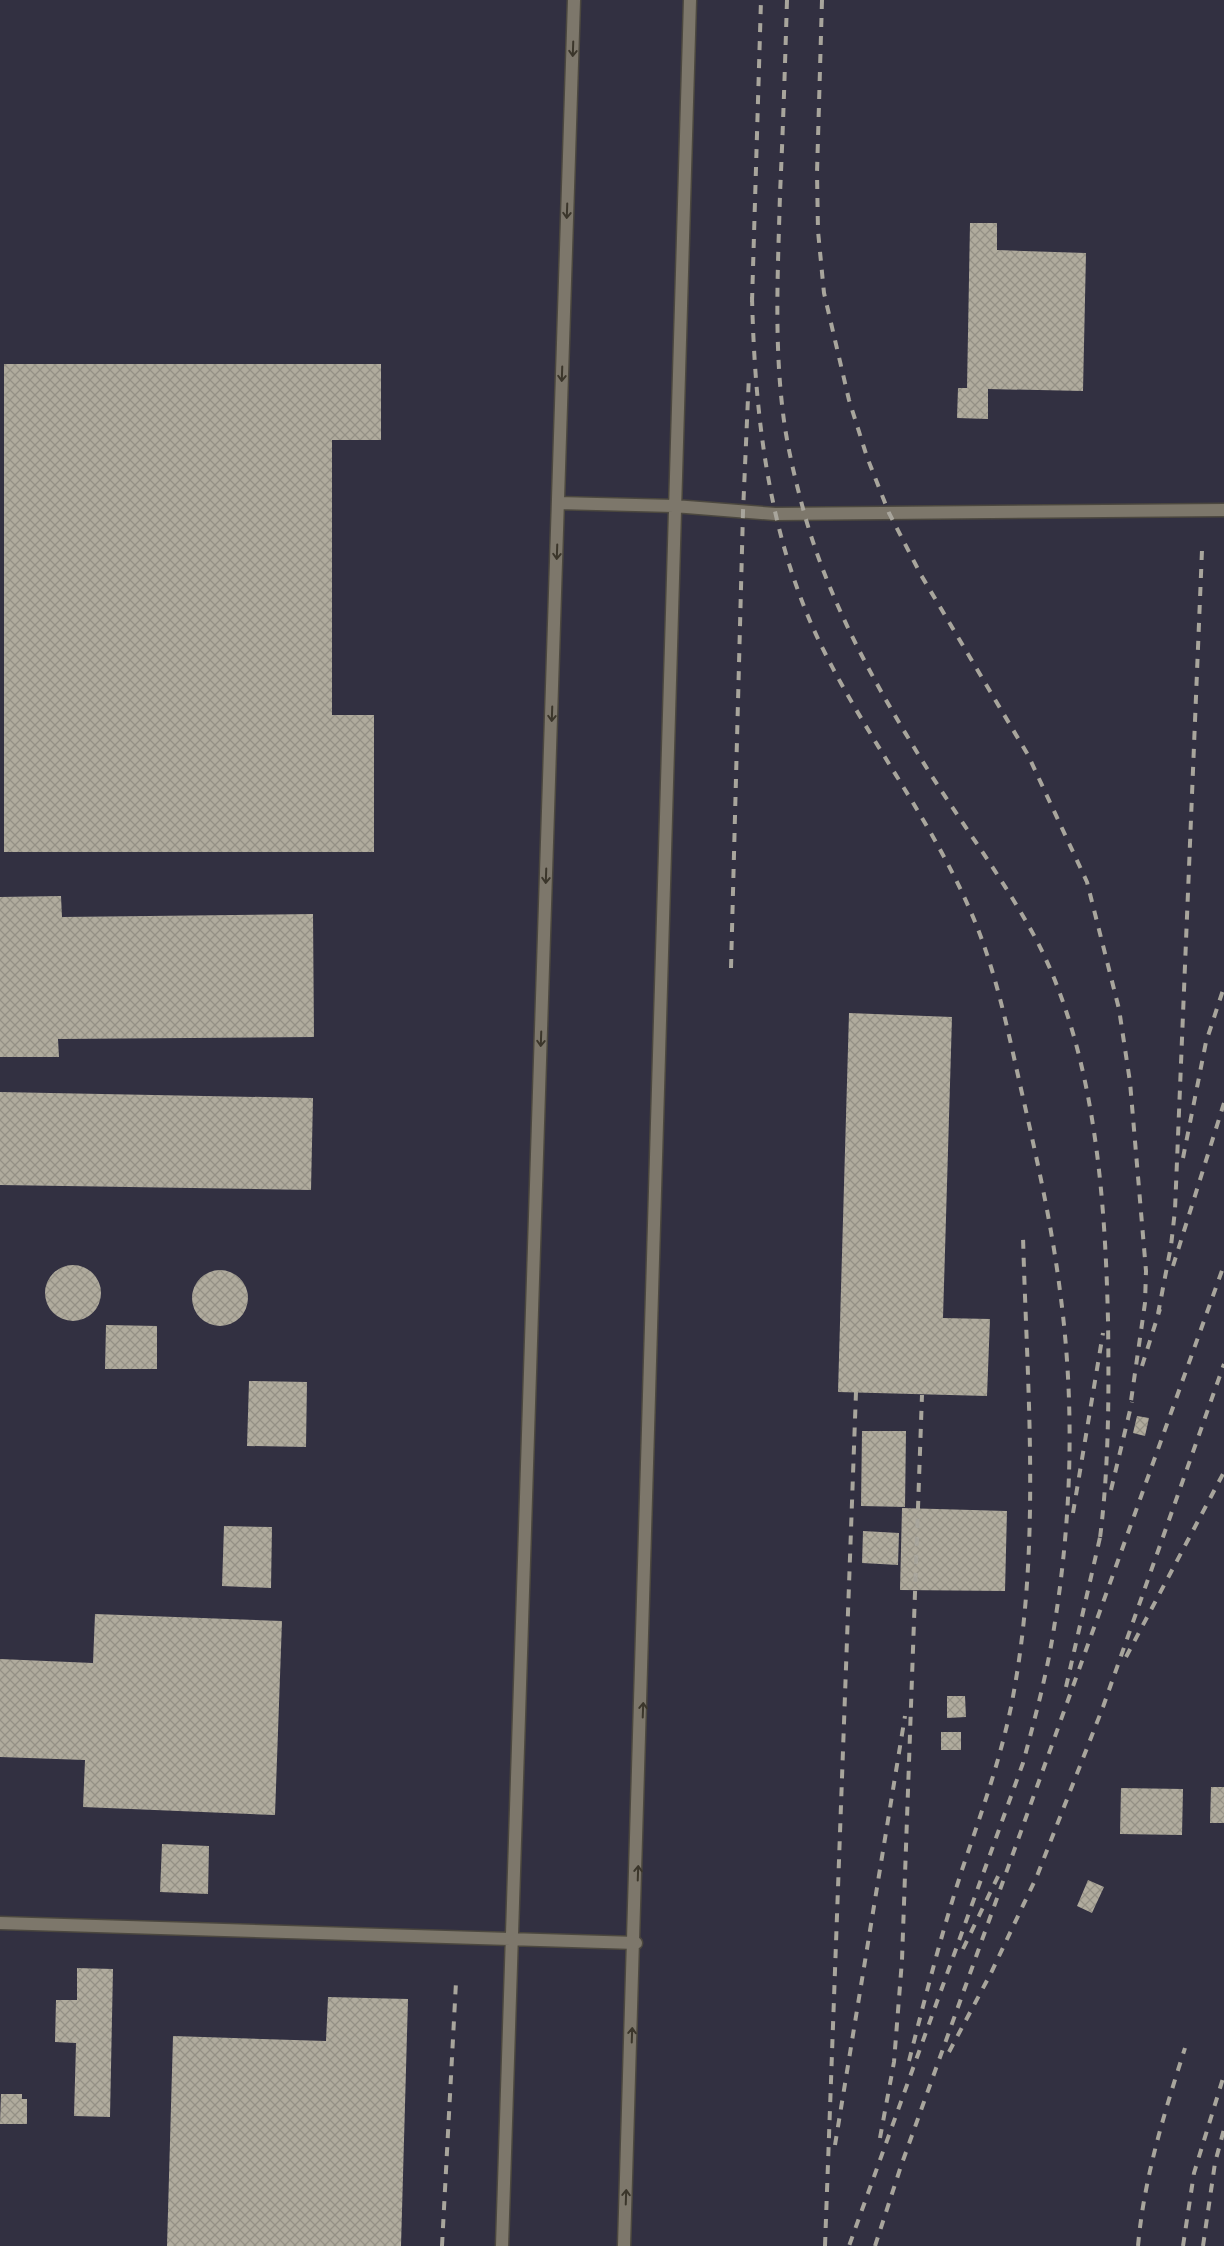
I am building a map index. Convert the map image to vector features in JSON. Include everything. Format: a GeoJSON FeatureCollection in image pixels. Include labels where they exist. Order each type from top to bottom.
{"type":"FeatureCollection","features":[{"type":"Feature","properties":{"kind":"lane"},"geometry":{"type":"LineString","coordinates":[[502,2246],[574,0]]}},
{"type":"Feature","properties":{"kind":"lane"},"geometry":{"type":"LineString","coordinates":[[624,2246],[636,1943],[656,1281],[674,506],[690,0]]}},
{"type":"Feature","properties":{"kind":"lane"},"geometry":{"type":"LineString","coordinates":[[558,503],[674,506],[775,514],[1224,510]]}},
{"type":"Feature","properties":{"kind":"lane"},"geometry":{"type":"LineString","coordinates":[[0,1923],[636,1943]]}},
{"type":"Feature","properties":{"kind":"shaded area"},"geometry":{"type":"Polygon","coordinates":[[[0,0],[1224,0],[1224,2246],[0,2246],[0,0]]]}},
{"type":"Feature","properties":{"kind":"building"},"geometry":{"type":"Polygon","coordinates":[[[970,223],[997,223],[997,250],[1086,253],[1083,391],[988,389],[988,419],[957,418],[958,388],[967,388],[970,223]]]}},
{"type":"Feature","properties":{"kind":"building"},"geometry":{"type":"Polygon","coordinates":[[[4,364],[381,364],[381,440],[332,440],[332,715],[374,715],[374,852],[4,852],[4,364]]]}},
{"type":"Feature","properties":{"kind":"building"},"geometry":{"type":"Polygon","coordinates":[[[61,896],[62,917],[313,914],[314,1037],[58,1039],[59,1057],[0,1057],[0,897],[61,896]]]}},
{"type":"Feature","properties":{"kind":"building"},"geometry":{"type":"Polygon","coordinates":[[[849,1013],[952,1017],[943,1318],[990,1319],[987,1396],[838,1392],[849,1013]]]}},
{"type":"Feature","properties":{"kind":"building"},"geometry":{"type":"Polygon","coordinates":[[[0,1092],[313,1098],[311,1190],[0,1185],[0,1092]]]}},
{"type":"Feature","properties":{"kind":"building"},"geometry":{"type":"Polygon","coordinates":[[[68,1265],[78,1265],[93,1273],[99,1282],[101,1293],[99,1304],[93,1313],[78,1321],[68,1321],[57,1316],[50,1309],[45,1298],[45,1288],[50,1277],[57,1270],[68,1265]]]}},
{"type":"Feature","properties":{"kind":"building"},"geometry":{"type":"Polygon","coordinates":[[[215,1270],[225,1270],[240,1278],[246,1287],[248,1298],[246,1309],[240,1318],[225,1326],[215,1326],[204,1321],[197,1314],[192,1303],[192,1293],[197,1282],[204,1275],[215,1270]]]}},
{"type":"Feature","properties":{"kind":"building"},"geometry":{"type":"Polygon","coordinates":[[[106,1325],[157,1326],[157,1369],[105,1369],[106,1325]]]}},
{"type":"Feature","properties":{"kind":"building"},"geometry":{"type":"Polygon","coordinates":[[[249,1381],[307,1382],[306,1447],[247,1446],[249,1381]]]}},
{"type":"Feature","properties":{"kind":"building"},"geometry":{"type":"Polygon","coordinates":[[[1137,1416],[1149,1418],[1145,1436],[1133,1433],[1137,1416]]]}},
{"type":"Feature","properties":{"kind":"building"},"geometry":{"type":"Polygon","coordinates":[[[862,1431],[906,1431],[905,1507],[861,1506],[862,1431]]]}},
{"type":"Feature","properties":{"kind":"building"},"geometry":{"type":"Polygon","coordinates":[[[902,1508],[1007,1511],[1005,1591],[900,1590],[902,1508]]]}},
{"type":"Feature","properties":{"kind":"building"},"geometry":{"type":"Polygon","coordinates":[[[224,1526],[272,1527],[271,1588],[222,1586],[224,1526]]]}},
{"type":"Feature","properties":{"kind":"building"},"geometry":{"type":"Polygon","coordinates":[[[863,1531],[899,1533],[898,1565],[862,1563],[863,1531]]]}},
{"type":"Feature","properties":{"kind":"building"},"geometry":{"type":"Polygon","coordinates":[[[95,1614],[282,1621],[275,1815],[83,1807],[85,1760],[0,1757],[0,1659],[93,1663],[95,1614]]]}},
{"type":"Feature","properties":{"kind":"building"},"geometry":{"type":"Polygon","coordinates":[[[947,1696],[965,1696],[966,1717],[947,1718],[947,1696]]]}},
{"type":"Feature","properties":{"kind":"building"},"geometry":{"type":"Polygon","coordinates":[[[941,1732],[961,1732],[961,1750],[941,1750],[941,1732]]]}},
{"type":"Feature","properties":{"kind":"building"},"geometry":{"type":"Polygon","coordinates":[[[1211,1787],[1224,1787],[1224,1823],[1210,1823],[1211,1787]]]}},
{"type":"Feature","properties":{"kind":"building"},"geometry":{"type":"Polygon","coordinates":[[[1121,1788],[1183,1789],[1182,1835],[1120,1834],[1121,1788]]]}},
{"type":"Feature","properties":{"kind":"building"},"geometry":{"type":"Polygon","coordinates":[[[162,1844],[209,1846],[208,1894],[160,1892],[162,1844]]]}},
{"type":"Feature","properties":{"kind":"building"},"geometry":{"type":"Polygon","coordinates":[[[1088,1880],[1104,1887],[1092,1913],[1077,1906],[1088,1880]]]}},
{"type":"Feature","properties":{"kind":"building"},"geometry":{"type":"Polygon","coordinates":[[[77,1968],[113,1969],[110,2117],[74,2116],[76,2043],[55,2042],[56,2000],[77,2000],[77,1968]]]}},
{"type":"Feature","properties":{"kind":"building"},"geometry":{"type":"Polygon","coordinates":[[[328,1997],[408,1999],[401,2246],[167,2246],[173,2036],[326,2041],[328,1997]]]}},
{"type":"Feature","properties":{"kind":"building"},"geometry":{"type":"Polygon","coordinates":[[[1,2094],[22,2094],[22,2099],[27,2099],[27,2124],[0,2124],[1,2094]]]}},
{"type":"Feature","properties":{"kind":"railway"},"geometry":{"type":"LineString","coordinates":[[752,302],[761,0]]}},
{"type":"Feature","properties":{"kind":"railway"},"geometry":{"type":"LineString","coordinates":[[787,0],[777,304],[780,386],[789,452],[805,516],[816,550],[828,583],[857,647],[909,740],[1025,919],[1057,985],[1072,1030],[1093,1126],[1104,1224],[1108,1347],[1108,1429],[1100,1538]]}},
{"type":"Feature","properties":{"kind":"railway"},"geometry":{"type":"LineString","coordinates":[[822,0],[817,173],[818,231],[824,293],[849,400],[867,457],[889,513],[921,575],[1028,755],[1087,882],[1119,1009],[1130,1082],[1146,1271],[1145,1303],[1130,1408]]}},
{"type":"Feature","properties":{"kind":"railway"},"geometry":{"type":"LineString","coordinates":[[752,297],[757,389],[762,435],[778,525],[791,570],[807,613],[826,655],[843,687],[937,844],[954,877],[970,910],[995,980],[1002,1004],[1049,1219],[1060,1291],[1068,1375],[1069,1460],[1065,1544],[1051,1645],[1036,1713],[1023,1763],[849,2246]]}},
{"type":"Feature","properties":{"kind":"railway"},"geometry":{"type":"LineString","coordinates":[[731,968],[743,512],[749,375]]}},
{"type":"Feature","properties":{"kind":"railway"},"geometry":{"type":"LineString","coordinates":[[1158,1314],[1171,1246],[1175,1210],[1202,550]]}},
{"type":"Feature","properties":{"kind":"railway"},"geometry":{"type":"LineString","coordinates":[[1183,1158],[1206,1042],[1224,987]]}},
{"type":"Feature","properties":{"kind":"railway"},"geometry":{"type":"LineString","coordinates":[[1173,1266],[1224,1103]]}},
{"type":"Feature","properties":{"kind":"railway"},"geometry":{"type":"LineString","coordinates":[[909,2061],[947,1920],[1004,1738],[1014,1691],[1022,1635],[1030,1521],[1029,1407],[1023,1236]]}},
{"type":"Feature","properties":{"kind":"railway"},"geometry":{"type":"LineString","coordinates":[[875,2246],[901,2166],[1224,1265]]}},
{"type":"Feature","properties":{"kind":"railway"},"geometry":{"type":"LineString","coordinates":[[1142,1366],[1160,1309]]}},
{"type":"Feature","properties":{"kind":"railway"},"geometry":{"type":"LineString","coordinates":[[1073,1513],[1103,1333]]}},
{"type":"Feature","properties":{"kind":"railway"},"geometry":{"type":"LineString","coordinates":[[949,2052],[991,1973],[1037,1876],[1103,1707],[1224,1364]]}},
{"type":"Feature","properties":{"kind":"railway"},"geometry":{"type":"LineString","coordinates":[[825,2246],[856,1392]]}},
{"type":"Feature","properties":{"kind":"railway"},"geometry":{"type":"LineString","coordinates":[[880,2138],[894,2062],[902,1960],[922,1395]]}},
{"type":"Feature","properties":{"kind":"railway"},"geometry":{"type":"LineString","coordinates":[[1111,1490],[1132,1402]]}},
{"type":"Feature","properties":{"kind":"railway"},"geometry":{"type":"LineString","coordinates":[[1126,1657],[1224,1472]]}},
{"type":"Feature","properties":{"kind":"railway"},"geometry":{"type":"LineString","coordinates":[[1066,1687],[1101,1533]]}},
{"type":"Feature","properties":{"kind":"railway"},"geometry":{"type":"LineString","coordinates":[[835,2145],[905,1716]]}},
{"type":"Feature","properties":{"kind":"railway"},"geometry":{"type":"LineString","coordinates":[[963,1949],[1002,1868]]}},
{"type":"Feature","properties":{"kind":"railway"},"geometry":{"type":"LineString","coordinates":[[442,2246],[456,1982]]}},
{"type":"Feature","properties":{"kind":"railway"},"geometry":{"type":"LineString","coordinates":[[1138,2246],[1150,2171],[1162,2122],[1185,2048]]}},
{"type":"Feature","properties":{"kind":"railway"},"geometry":{"type":"LineString","coordinates":[[1183,2246],[1194,2173],[1224,2075]]}},
{"type":"Feature","properties":{"kind":"railway"},"geometry":{"type":"LineString","coordinates":[[1203,2246],[1215,2163],[1224,2129]]}}]}
